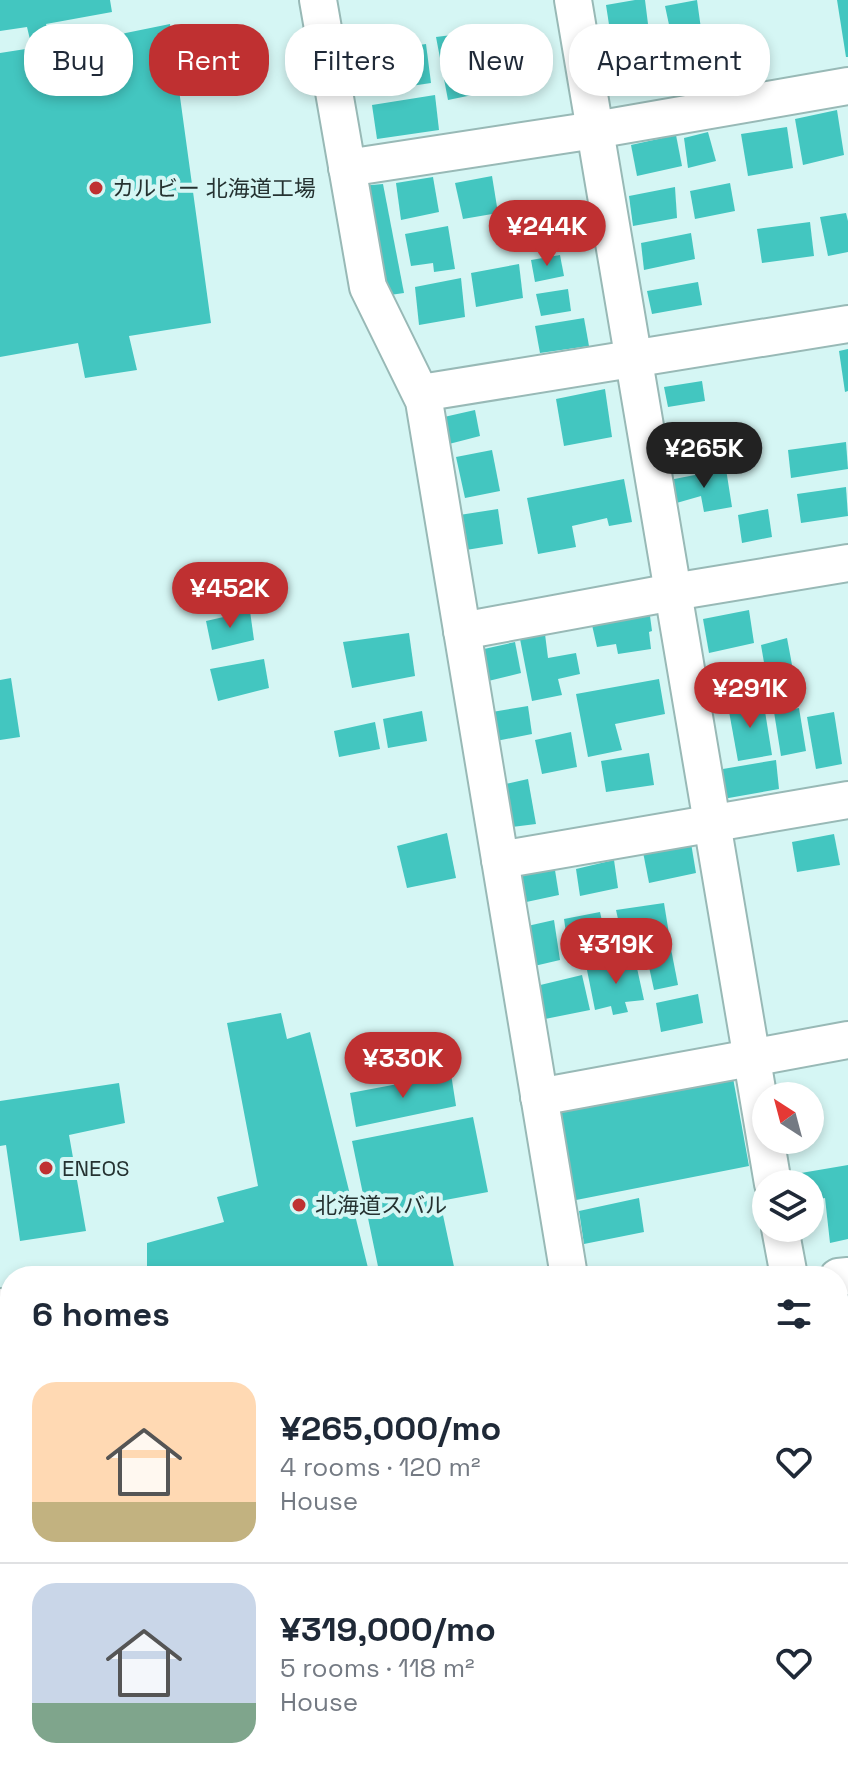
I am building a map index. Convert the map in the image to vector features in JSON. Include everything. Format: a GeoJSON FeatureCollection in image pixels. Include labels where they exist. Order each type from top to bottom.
{"type":"FeatureCollection","features":[{"type":"Feature","properties":{"kind":"street"},"geometry":{"type":"LineString","coordinates":[[318,0],[368,287],[424,401],[567,1266]]}},
{"type":"Feature","properties":{"kind":"street"},"geometry":{"type":"LineString","coordinates":[[573,0],[771,1170]]}},
{"type":"Feature","properties":{"kind":"street"},"geometry":{"type":"LineString","coordinates":[[347,168],[595,130],[848,86]]}},
{"type":"Feature","properties":{"kind":"street"},"geometry":{"type":"LineString","coordinates":[[421,393],[848,324]]}},
{"type":"Feature","properties":{"kind":"street"},"geometry":{"type":"LineString","coordinates":[[462,631],[848,563]]}},
{"type":"Feature","properties":{"kind":"street"},"geometry":{"type":"LineString","coordinates":[[500,860],[848,800]]}},
{"type":"Feature","properties":{"kind":"street"},"geometry":{"type":"LineString","coordinates":[[539,1097],[848,1040]]}},
{"type":"Feature","properties":{"kind":"street"},"geometry":{"type":"LineString","coordinates":[[783,1242],[787,1266]]}},
{"type":"Feature","properties":{"kind":"building","name":"カルビー 北海道工場"},"geometry":{"type":"Polygon","coordinates":[[[0,0],[110,0],[112,12],[46,24],[24,24],[24,27],[0,31],[0,0]]]}},
{"type":"Feature","properties":{"kind":"building"},"geometry":{"type":"Polygon","coordinates":[[[645,0],[648,24],[609,24],[606,5],[645,0]]]}},
{"type":"Feature","properties":{"kind":"building"},"geometry":{"type":"Polygon","coordinates":[[[697,0],[700,24],[669,24],[665,6],[697,0]]]}},
{"type":"Feature","properties":{"kind":"building"},"geometry":{"type":"Polygon","coordinates":[[[837,0],[848,0],[848,57],[846,57],[837,0]]]}},
{"type":"Feature","properties":{"kind":"building","name":"カルビー 北海道工場"},"geometry":{"type":"Polygon","coordinates":[[[149,28],[149,96],[180,96],[211,323],[129,336],[137,370],[85,378],[78,343],[0,357],[0,53],[24,49],[24,96],[133,96],[133,32],[149,28]]]}},
{"type":"Feature","properties":{"kind":"building"},"geometry":{"type":"Polygon","coordinates":[[[440,36],[440,58],[436,37],[440,36]]]}},
{"type":"Feature","properties":{"kind":"building"},"geometry":{"type":"Polygon","coordinates":[[[424,44],[431,83],[424,84],[424,44]]]}},
{"type":"Feature","properties":{"kind":"building"},"geometry":{"type":"Polygon","coordinates":[[[435,95],[439,130],[377,139],[372,105],[435,95]]]}},
{"type":"Feature","properties":{"kind":"building"},"geometry":{"type":"Polygon","coordinates":[[[447,96],[468,96],[448,100],[447,96]]]}},
{"type":"Feature","properties":{"kind":"building"},"geometry":{"type":"Polygon","coordinates":[[[837,110],[844,155],[803,165],[795,119],[837,110]]]}},
{"type":"Feature","properties":{"kind":"building"},"geometry":{"type":"Polygon","coordinates":[[[787,127],[793,168],[748,176],[741,134],[787,127]]]}},
{"type":"Feature","properties":{"kind":"building"},"geometry":{"type":"Polygon","coordinates":[[[708,132],[716,161],[688,168],[684,138],[708,132]]]}},
{"type":"Feature","properties":{"kind":"building"},"geometry":{"type":"Polygon","coordinates":[[[676,135],[682,166],[637,176],[631,145],[676,135]]]}},
{"type":"Feature","properties":{"kind":"building"},"geometry":{"type":"Polygon","coordinates":[[[492,176],[498,213],[463,219],[455,183],[492,176]]]}},
{"type":"Feature","properties":{"kind":"building"},"geometry":{"type":"Polygon","coordinates":[[[433,177],[439,212],[401,220],[396,183],[433,177]]]}},
{"type":"Feature","properties":{"kind":"building"},"geometry":{"type":"Polygon","coordinates":[[[730,183],[735,211],[695,219],[690,191],[730,183]]]}},
{"type":"Feature","properties":{"kind":"building"},"geometry":{"type":"Polygon","coordinates":[[[383,184],[404,293],[383,296],[360,186],[383,184]]]}},
{"type":"Feature","properties":{"kind":"building"},"geometry":{"type":"Polygon","coordinates":[[[675,187],[677,218],[633,226],[629,196],[675,187]]]}},
{"type":"Feature","properties":{"kind":"building"},"geometry":{"type":"Polygon","coordinates":[[[574,203],[580,242],[530,249],[524,212],[574,203]]]}},
{"type":"Feature","properties":{"kind":"building"},"geometry":{"type":"Polygon","coordinates":[[[846,213],[848,252],[828,256],[820,217],[846,213]]]}},
{"type":"Feature","properties":{"kind":"building"},"geometry":{"type":"Polygon","coordinates":[[[810,222],[814,256],[762,263],[757,229],[810,222]]]}},
{"type":"Feature","properties":{"kind":"building"},"geometry":{"type":"Polygon","coordinates":[[[448,226],[455,269],[434,272],[433,263],[411,266],[405,234],[448,226]]]}},
{"type":"Feature","properties":{"kind":"building"},"geometry":{"type":"Polygon","coordinates":[[[691,233],[695,259],[644,270],[641,243],[691,233]]]}},
{"type":"Feature","properties":{"kind":"building"},"geometry":{"type":"Polygon","coordinates":[[[560,255],[564,276],[535,282],[531,260],[560,255]]]}},
{"type":"Feature","properties":{"kind":"building"},"geometry":{"type":"Polygon","coordinates":[[[519,264],[523,298],[476,307],[471,273],[519,264]]]}},
{"type":"Feature","properties":{"kind":"building"},"geometry":{"type":"Polygon","coordinates":[[[461,278],[465,317],[419,325],[415,287],[461,278]]]}},
{"type":"Feature","properties":{"kind":"building"},"geometry":{"type":"Polygon","coordinates":[[[698,282],[702,305],[652,314],[647,291],[698,282]]]}},
{"type":"Feature","properties":{"kind":"building"},"geometry":{"type":"Polygon","coordinates":[[[568,289],[571,311],[541,316],[536,294],[568,289]]]}},
{"type":"Feature","properties":{"kind":"building"},"geometry":{"type":"Polygon","coordinates":[[[584,318],[589,346],[540,353],[535,326],[584,318]]]}},
{"type":"Feature","properties":{"kind":"building"},"geometry":{"type":"Polygon","coordinates":[[[848,349],[848,391],[845,392],[839,351],[848,349]]]}},
{"type":"Feature","properties":{"kind":"building"},"geometry":{"type":"Polygon","coordinates":[[[702,381],[705,401],[668,407],[664,387],[702,381]]]}},
{"type":"Feature","properties":{"kind":"building"},"geometry":{"type":"Polygon","coordinates":[[[605,389],[612,437],[564,446],[556,399],[605,389]]]}},
{"type":"Feature","properties":{"kind":"building"},"geometry":{"type":"Polygon","coordinates":[[[475,410],[480,436],[449,444],[444,417],[475,410]]]}},
{"type":"Feature","properties":{"kind":"building"},"geometry":{"type":"Polygon","coordinates":[[[846,442],[848,469],[791,478],[788,450],[846,442]]]}},
{"type":"Feature","properties":{"kind":"building"},"geometry":{"type":"Polygon","coordinates":[[[492,450],[500,491],[465,498],[456,457],[492,450]]]}},
{"type":"Feature","properties":{"kind":"building"},"geometry":{"type":"Polygon","coordinates":[[[726,469],[732,507],[704,512],[701,496],[673,504],[669,480],[726,469]]]}},
{"type":"Feature","properties":{"kind":"building"},"geometry":{"type":"Polygon","coordinates":[[[624,479],[632,522],[609,526],[607,518],[572,526],[576,547],[538,554],[527,498],[624,479]]]}},
{"type":"Feature","properties":{"kind":"building"},"geometry":{"type":"Polygon","coordinates":[[[846,487],[848,516],[801,523],[797,494],[846,487]]]}},
{"type":"Feature","properties":{"kind":"building"},"geometry":{"type":"Polygon","coordinates":[[[498,509],[503,544],[466,550],[453,516],[498,509]]]}},
{"type":"Feature","properties":{"kind":"building"},"geometry":{"type":"Polygon","coordinates":[[[768,509],[772,537],[742,543],[738,515],[768,509]]]}},
{"type":"Feature","properties":{"kind":"building"},"geometry":{"type":"Polygon","coordinates":[[[749,610],[754,643],[709,653],[703,619],[749,610]]]}},
{"type":"Feature","properties":{"kind":"building"},"geometry":{"type":"Polygon","coordinates":[[[250,611],[254,640],[212,650],[206,621],[250,611]]]}},
{"type":"Feature","properties":{"kind":"building"},"geometry":{"type":"Polygon","coordinates":[[[650,616],[651,649],[618,654],[616,644],[597,647],[592,625],[650,616]]]}},
{"type":"Feature","properties":{"kind":"building"},"geometry":{"type":"Polygon","coordinates":[[[409,633],[415,676],[352,688],[343,642],[409,633]]]}},
{"type":"Feature","properties":{"kind":"building"},"geometry":{"type":"Polygon","coordinates":[[[545,634],[548,658],[576,653],[580,674],[558,679],[562,695],[532,701],[520,639],[545,634]]]}},
{"type":"Feature","properties":{"kind":"building"},"geometry":{"type":"Polygon","coordinates":[[[787,638],[795,681],[768,686],[761,645],[787,638]]]}},
{"type":"Feature","properties":{"kind":"building"},"geometry":{"type":"Polygon","coordinates":[[[515,642],[521,673],[480,683],[475,651],[515,642]]]}},
{"type":"Feature","properties":{"kind":"building"},"geometry":{"type":"Polygon","coordinates":[[[264,659],[269,688],[218,701],[210,669],[264,659]]]}},
{"type":"Feature","properties":{"kind":"building"},"geometry":{"type":"Polygon","coordinates":[[[11,678],[20,737],[0,740],[0,680],[11,678]]]}},
{"type":"Feature","properties":{"kind":"building"},"geometry":{"type":"Polygon","coordinates":[[[659,679],[665,714],[615,724],[622,750],[588,757],[576,694],[659,679]]]}},
{"type":"Feature","properties":{"kind":"building"},"geometry":{"type":"Polygon","coordinates":[[[763,699],[772,755],[738,761],[728,706],[763,699]]]}},
{"type":"Feature","properties":{"kind":"building"},"geometry":{"type":"Polygon","coordinates":[[[528,706],[532,734],[491,742],[486,713],[528,706]]]}},
{"type":"Feature","properties":{"kind":"building"},"geometry":{"type":"Polygon","coordinates":[[[799,708],[806,751],[781,756],[774,712],[799,708]]]}},
{"type":"Feature","properties":{"kind":"building"},"geometry":{"type":"Polygon","coordinates":[[[422,711],[427,741],[388,748],[383,719],[422,711]]]}},
{"type":"Feature","properties":{"kind":"building"},"geometry":{"type":"Polygon","coordinates":[[[834,712],[842,764],[816,769],[807,717],[834,712]]]}},
{"type":"Feature","properties":{"kind":"building"},"geometry":{"type":"Polygon","coordinates":[[[375,722],[380,749],[339,757],[334,731],[375,722]]]}},
{"type":"Feature","properties":{"kind":"building"},"geometry":{"type":"Polygon","coordinates":[[[571,732],[577,767],[542,774],[535,740],[571,732]]]}},
{"type":"Feature","properties":{"kind":"building"},"geometry":{"type":"Polygon","coordinates":[[[649,753],[654,785],[606,792],[601,761],[649,753]]]}},
{"type":"Feature","properties":{"kind":"building"},"geometry":{"type":"Polygon","coordinates":[[[776,760],[779,789],[723,799],[717,770],[776,760]]]}},
{"type":"Feature","properties":{"kind":"building"},"geometry":{"type":"Polygon","coordinates":[[[528,779],[536,824],[505,828],[497,786],[528,779]]]}},
{"type":"Feature","properties":{"kind":"building"},"geometry":{"type":"Polygon","coordinates":[[[447,833],[456,878],[407,888],[397,846],[447,833]]]}},
{"type":"Feature","properties":{"kind":"building"},"geometry":{"type":"Polygon","coordinates":[[[834,834],[840,865],[797,872],[792,842],[834,834]]]}},
{"type":"Feature","properties":{"kind":"building"},"geometry":{"type":"Polygon","coordinates":[[[691,843],[696,873],[649,883],[643,852],[691,843]]]}},
{"type":"Feature","properties":{"kind":"building"},"geometry":{"type":"Polygon","coordinates":[[[614,860],[618,888],[580,896],[576,869],[614,860]]]}},
{"type":"Feature","properties":{"kind":"building"},"geometry":{"type":"Polygon","coordinates":[[[554,864],[559,895],[517,904],[510,873],[554,864]]]}},
{"type":"Feature","properties":{"kind":"building"},"geometry":{"type":"Polygon","coordinates":[[[664,903],[669,934],[623,941],[616,910],[664,903]]]}},
{"type":"Feature","properties":{"kind":"building"},"geometry":{"type":"Polygon","coordinates":[[[600,912],[608,948],[587,952],[582,937],[567,940],[564,919],[600,912]]]}},
{"type":"Feature","properties":{"kind":"building"},"geometry":{"type":"Polygon","coordinates":[[[554,920],[560,960],[530,967],[523,927],[554,920]]]}},
{"type":"Feature","properties":{"kind":"building"},"geometry":{"type":"Polygon","coordinates":[[[671,949],[678,985],[654,990],[646,953],[671,949]]]}},
{"type":"Feature","properties":{"kind":"building"},"geometry":{"type":"Polygon","coordinates":[[[635,959],[644,1000],[625,1002],[628,1012],[613,1015],[611,1006],[595,1010],[587,970],[635,959]]]}},
{"type":"Feature","properties":{"kind":"building"},"geometry":{"type":"Polygon","coordinates":[[[582,975],[590,1010],[540,1020],[532,987],[582,975]]]}},
{"type":"Feature","properties":{"kind":"building"},"geometry":{"type":"Polygon","coordinates":[[[698,994],[703,1023],[661,1032],[656,1003],[698,994]]]}},
{"type":"Feature","properties":{"kind":"building"},"geometry":{"type":"Polygon","coordinates":[[[281,1013],[287,1039],[310,1032],[368,1266],[147,1266],[147,1243],[224,1222],[217,1197],[258,1186],[227,1023],[281,1013]]]}},
{"type":"Feature","properties":{"kind":"building"},"geometry":{"type":"Polygon","coordinates":[[[451,1074],[456,1106],[356,1127],[350,1093],[451,1074]]]}},
{"type":"Feature","properties":{"kind":"building"},"geometry":{"type":"Polygon","coordinates":[[[733,1078],[749,1166],[566,1202],[548,1111],[733,1078]]]}},
{"type":"Feature","properties":{"kind":"building"},"geometry":{"type":"Polygon","coordinates":[[[119,1083],[125,1123],[69,1135],[86,1231],[20,1241],[6,1145],[0,1146],[0,1101],[119,1083]]]}},
{"type":"Feature","properties":{"kind":"building"},"geometry":{"type":"Polygon","coordinates":[[[473,1117],[488,1192],[440,1201],[454,1266],[378,1266],[352,1141],[473,1117]]]}},
{"type":"Feature","properties":{"kind":"building"},"geometry":{"type":"Polygon","coordinates":[[[848,1165],[848,1239],[830,1243],[824,1170],[819,1170],[848,1165]]]}},
{"type":"Feature","properties":{"kind":"building"},"geometry":{"type":"Polygon","coordinates":[[[639,1198],[644,1232],[584,1244],[579,1211],[639,1198]]]}},
{"type":"Feature","properties":{"kind":"place","name":"カルビー 北海道工場"},"geometry":{"type":"Point","coordinates":[96,188]}},
{"type":"Feature","properties":{"kind":"place","name":"ENEOS"},"geometry":{"type":"Point","coordinates":[46,1168]}},
{"type":"Feature","properties":{"kind":"place","name":"北海道スバル"},"geometry":{"type":"Point","coordinates":[299,1205]}}]}
